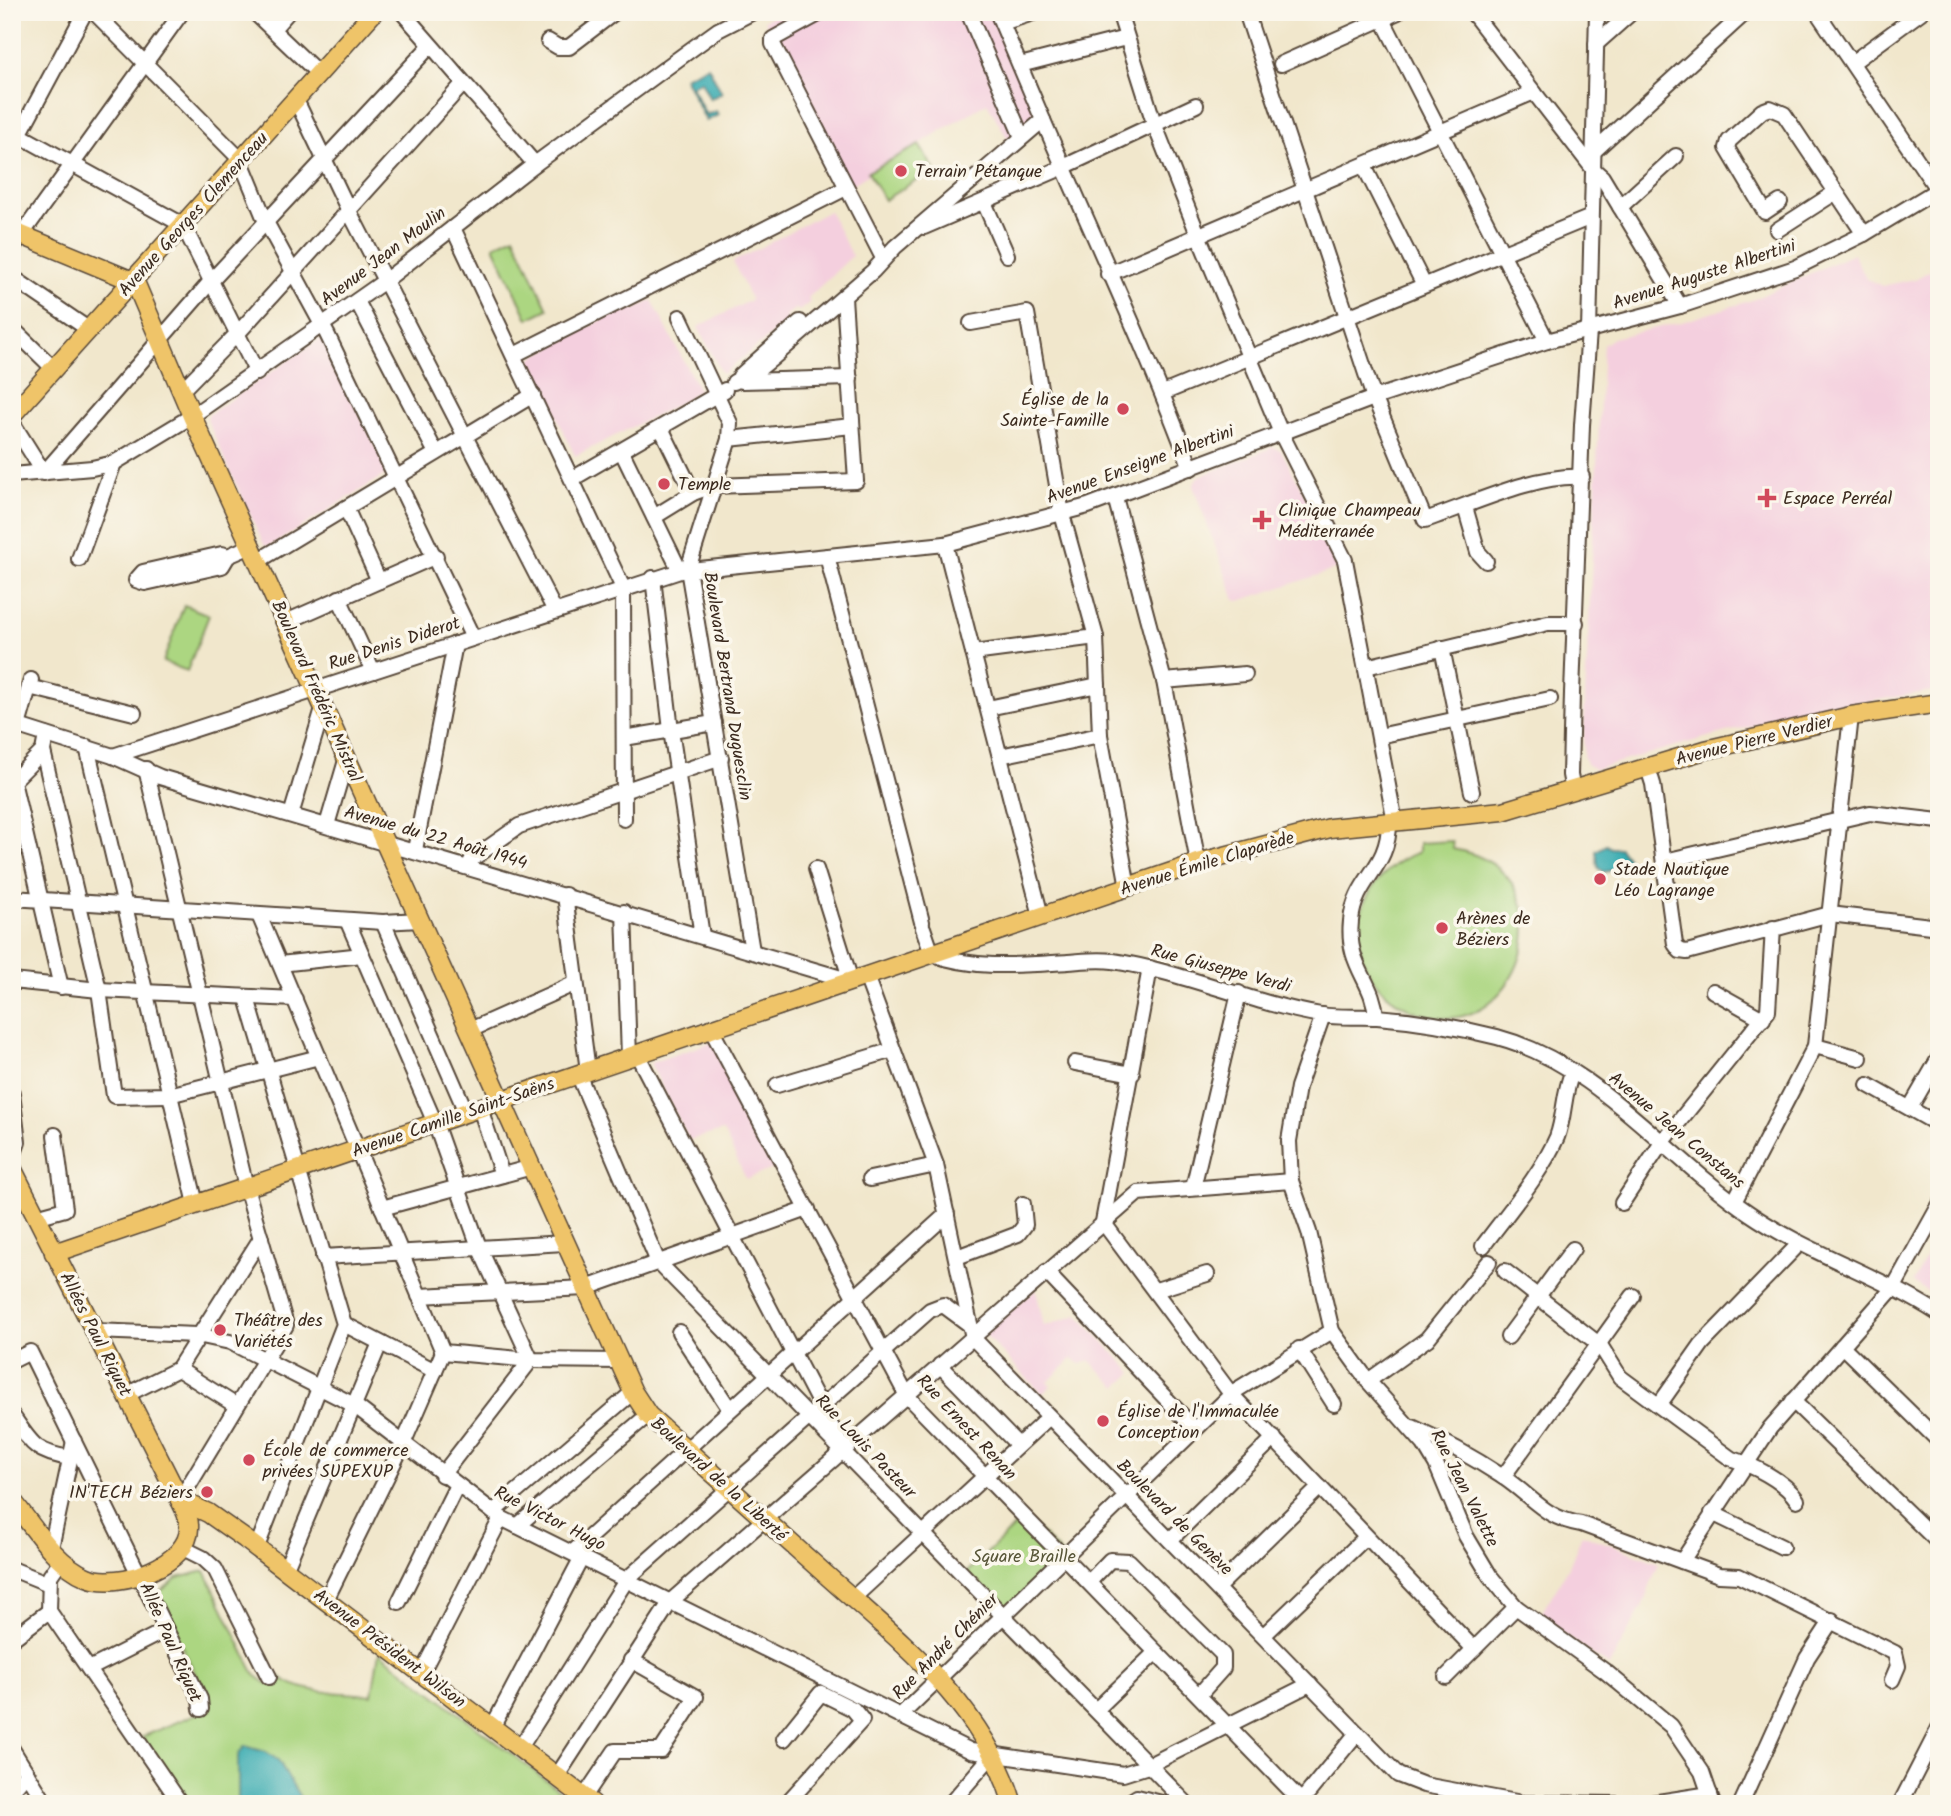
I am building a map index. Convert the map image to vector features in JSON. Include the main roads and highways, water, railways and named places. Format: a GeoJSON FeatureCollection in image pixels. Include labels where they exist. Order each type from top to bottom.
{"type":"FeatureCollection","features":[{"type":"Feature","properties":{"kind":"main road","name":"Avenue Georges Clemenceau"},"geometry":{"type":"LineString","coordinates":[[12,415],[88,329],[135,282],[240,159],[296,100],[371,13]]}},
{"type":"Feature","properties":{"kind":"main road"},"geometry":{"type":"LineString","coordinates":[[15,238],[135,282]]}},
{"type":"Feature","properties":{"kind":"main road","name":"Boulevard Frédéric Mistral"},"geometry":{"type":"LineString","coordinates":[[135,282],[192,416],[502,1100]]}},
{"type":"Feature","properties":{"kind":"main road","name":"Avenue Pierre Verdier"},"geometry":{"type":"LineString","coordinates":[[1573,791],[1704,750],[1851,716],[1939,703]]}},
{"type":"Feature","properties":{"kind":"main road","name":"Avenue Émile Claparède"},"geometry":{"type":"LineString","coordinates":[[858,979],[1198,863],[1310,832],[1503,811],[1573,791]]}},
{"type":"Feature","properties":{"kind":"main road","name":"Avenue Camille Saint-Saëns"},"geometry":{"type":"LineString","coordinates":[[54,1253],[858,979]]}},
{"type":"Feature","properties":{"kind":"main road","name":"Boulevard de la Liberté"},"geometry":{"type":"LineString","coordinates":[[502,1100],[618,1361],[648,1415],[938,1678],[971,1719],[993,1754],[1013,1804]]}},
{"type":"Feature","properties":{"kind":"main road","name":"Allées Paul Riquet"},"geometry":{"type":"LineString","coordinates":[[12,1168],[180,1500]]}},
{"type":"Feature","properties":{"kind":"main road"},"geometry":{"type":"LineString","coordinates":[[12,1500],[19,1520],[56,1554],[88,1578],[103,1581],[140,1575],[178,1556],[190,1526],[195,1519],[208,1513]]}},
{"type":"Feature","properties":{"kind":"main road"},"geometry":{"type":"LineString","coordinates":[[180,1500],[190,1526]]}},
{"type":"Feature","properties":{"kind":"main road","name":"Avenue Président Wilson"},"geometry":{"type":"LineString","coordinates":[[180,1500],[208,1513],[257,1547],[589,1800]]}},
{"type":"Feature","properties":{"kind":"water"},"geometry":{"type":"Polygon","coordinates":[[[708,66],[722,93],[710,99],[701,81],[691,86],[706,115],[716,111],[718,115],[706,121],[684,77],[708,66]]]}},
{"type":"Feature","properties":{"kind":"water"},"geometry":{"type":"Polygon","coordinates":[[[1606,845],[1620,848],[1630,862],[1624,868],[1604,872],[1598,867],[1596,851],[1606,845]]]}},
{"type":"Feature","properties":{"kind":"water"},"geometry":{"type":"Polygon","coordinates":[[[245,1746],[266,1752],[278,1760],[304,1804],[238,1804],[238,1755],[245,1746]]]}},
{"type":"Feature","properties":{"kind":"place","name":"Terrain Pétanque"},"geometry":{"type":"Point","coordinates":[901,171]}},
{"type":"Feature","properties":{"kind":"place","name":"Église de la Sainte-Famille"},"geometry":{"type":"Point","coordinates":[1123,409]}},
{"type":"Feature","properties":{"kind":"place","name":"Temple"},"geometry":{"type":"Point","coordinates":[664,484]}},
{"type":"Feature","properties":{"kind":"place","name":"Espace Perréal"},"geometry":{"type":"Point","coordinates":[1767,498]}},
{"type":"Feature","properties":{"kind":"place","name":"Clinique Champeau Méditerranée"},"geometry":{"type":"Point","coordinates":[1262,520]}},
{"type":"Feature","properties":{"kind":"place","name":"Stade Nautique Léo Lagrange"},"geometry":{"type":"Point","coordinates":[1600,879]}},
{"type":"Feature","properties":{"kind":"place","name":"Arènes de Béziers"},"geometry":{"type":"Point","coordinates":[1442,928]}},
{"type":"Feature","properties":{"kind":"place","name":"Théâtre des Variétés"},"geometry":{"type":"Point","coordinates":[220,1330]}},
{"type":"Feature","properties":{"kind":"place","name":"Église de l'Immaculée Conception"},"geometry":{"type":"Point","coordinates":[1103,1421]}},
{"type":"Feature","properties":{"kind":"place","name":"École de commerce privées SUPEXUP"},"geometry":{"type":"Point","coordinates":[249,1460]}},
{"type":"Feature","properties":{"kind":"place","name":"IN'TECH Béziers"},"geometry":{"type":"Point","coordinates":[207,1492]}},
{"type":"Feature","properties":{"kind":"park label","name":"Square Braille"},"geometry":{"type":"Point","coordinates":[1024,1556]}}]}
